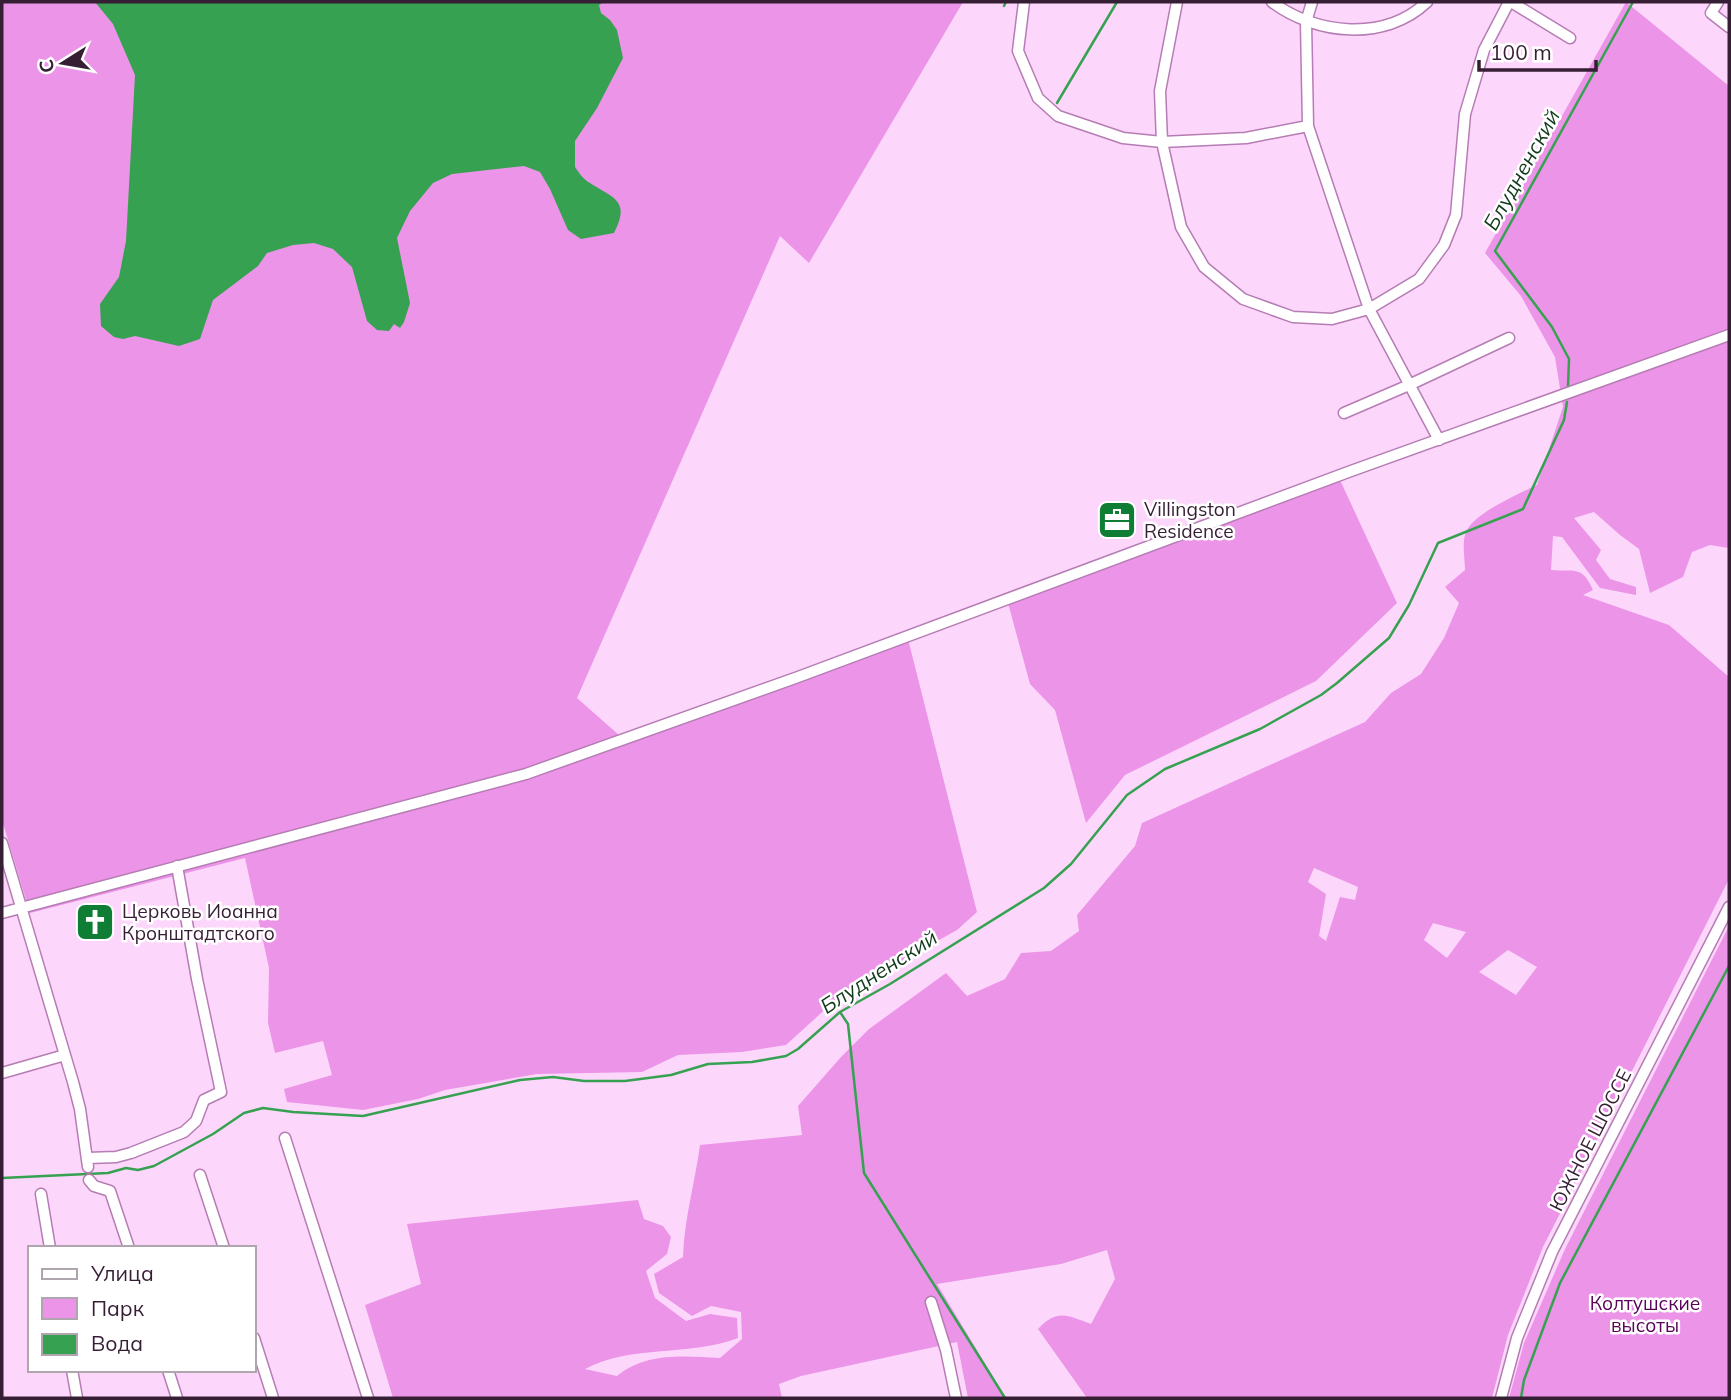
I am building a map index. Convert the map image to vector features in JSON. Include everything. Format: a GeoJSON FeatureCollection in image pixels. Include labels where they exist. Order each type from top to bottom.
{"type":"FeatureCollection","features":[{"type":"Feature","properties":{"kind":"street"},"geometry":{"type":"LineString","coordinates":[[1024,2],[1018,51],[1038,98],[1058,116],[1123,138],[1162,142],[1246,138],[1308,126]]}},
{"type":"Feature","properties":{"kind":"street"},"geometry":{"type":"LineString","coordinates":[[1177,2],[1160,91],[1162,142],[1181,227],[1204,267],[1243,299],[1293,317],[1332,319],[1369,309],[1419,279],[1444,245],[1456,215],[1465,114],[1484,50],[1510,2],[1570,37]]}},
{"type":"Feature","properties":{"kind":"street"},"geometry":{"type":"LineString","coordinates":[[1272,2],[1306,22],[1345,30],[1384,26],[1420,9],[1427,2]]}},
{"type":"Feature","properties":{"kind":"street"},"geometry":{"type":"LineString","coordinates":[[1312,2],[1306,22],[1308,126],[1369,309],[1438,440]]}},
{"type":"Feature","properties":{"kind":"street"},"geometry":{"type":"LineString","coordinates":[[1718,2],[1711,13],[1729,27]]}},
{"type":"Feature","properties":{"kind":"street"},"geometry":{"type":"LineString","coordinates":[[2,913],[526,774],[798,677],[1729,335]]}},
{"type":"Feature","properties":{"kind":"street"},"geometry":{"type":"LineString","coordinates":[[1344,413],[1409,386],[1508,338]]}},
{"type":"Feature","properties":{"kind":"street"},"geometry":{"type":"LineString","coordinates":[[2,844],[5,865],[80,1108],[88,1163],[116,1157],[184,1132],[197,1121],[204,1100],[221,1092],[177,866]]}},
{"type":"Feature","properties":{"kind":"street","name":"ЮЖНОЕ ШОССЕ"},"geometry":{"type":"LineString","coordinates":[[1501,1398],[1517,1338],[1552,1252],[1729,907]]}},
{"type":"Feature","properties":{"kind":"street"},"geometry":{"type":"LineString","coordinates":[[2,1073],[65,1055]]}},
{"type":"Feature","properties":{"kind":"street"},"geometry":{"type":"LineString","coordinates":[[285,1138],[368,1398]]}},
{"type":"Feature","properties":{"kind":"street"},"geometry":{"type":"LineString","coordinates":[[200,1175],[223,1246]]}},
{"type":"Feature","properties":{"kind":"street"},"geometry":{"type":"LineString","coordinates":[[89,1180],[94,1186],[110,1191],[128,1246]]}},
{"type":"Feature","properties":{"kind":"street"},"geometry":{"type":"LineString","coordinates":[[41,1194],[50,1246]]}},
{"type":"Feature","properties":{"kind":"street"},"geometry":{"type":"LineString","coordinates":[[931,1302],[946,1350],[956,1398]]}},
{"type":"Feature","properties":{"kind":"street"},"geometry":{"type":"LineString","coordinates":[[256,1344],[273,1398]]}},
{"type":"Feature","properties":{"kind":"street"},"geometry":{"type":"LineString","coordinates":[[72,1372],[77,1398]]}},
{"type":"Feature","properties":{"kind":"street"},"geometry":{"type":"LineString","coordinates":[[169,1372],[177,1398]]}},
{"type":"Feature","properties":{"kind":"green space"},"geometry":{"type":"Polygon","coordinates":[[[2,2],[963,2],[809,263],[780,236],[577,698],[628,743],[908,639],[977,912],[957,930],[841,995],[786,1045],[742,1052],[678,1055],[642,1072],[537,1074],[445,1090],[418,1099],[363,1110],[287,1102],[284,1089],[332,1075],[323,1041],[275,1053],[268,1023],[269,968],[245,858],[30,913],[2,820],[2,2]]]}},
{"type":"Feature","properties":{"kind":"green space"},"geometry":{"type":"Polygon","coordinates":[[[1626,2],[1729,86],[1729,548],[1710,545],[1692,552],[1683,577],[1650,593],[1639,549],[1594,512],[1574,518],[1601,550],[1596,560],[1610,579],[1636,587],[1636,595],[1600,588],[1562,537],[1553,536],[1551,570],[1577,571],[1585,577],[1593,590],[1583,595],[1669,625],[1729,677],[1729,879],[1543,1247],[1508,1335],[1492,1398],[1087,1398],[1038,1329],[1057,1316],[1091,1324],[1115,1279],[1107,1250],[1061,1264],[937,1284],[1006,1398],[968,1398],[957,1342],[801,1376],[779,1384],[782,1398],[393,1398],[365,1305],[421,1284],[407,1224],[638,1200],[644,1219],[663,1226],[671,1237],[667,1254],[646,1271],[655,1298],[686,1321],[710,1314],[737,1318],[738,1338],[700,1347],[622,1356],[585,1369],[617,1376],[628,1368],[653,1359],[679,1356],[720,1358],[742,1339],[741,1312],[711,1306],[692,1316],[659,1293],[654,1274],[683,1257],[700,1145],[802,1135],[798,1106],[869,1029],[946,973],[967,996],[1005,979],[1021,953],[1051,951],[1079,931],[1077,915],[1135,846],[1142,823],[1365,722],[1391,693],[1421,674],[1444,638],[1459,603],[1445,587],[1465,570],[1464,544],[1467,530],[1489,510],[1537,485],[1563,407],[1555,357],[1521,296],[1485,253],[1626,2]],[[1314,868],[1308,882],[1326,894],[1319,936],[1326,941],[1340,897],[1355,900],[1358,887],[1314,868]],[[1433,923],[1424,940],[1447,958],[1466,932],[1433,923]],[[1508,950],[1479,972],[1516,995],[1537,967],[1508,950]]]}},
{"type":"Feature","properties":{"kind":"green space"},"geometry":{"type":"Polygon","coordinates":[[[1340,480],[1397,603],[1316,681],[1125,775],[1086,823],[1055,710],[1030,684],[1008,603],[1340,480]]]}},
{"type":"Feature","properties":{"kind":"green space","name":"Колтушские высоты"},"geometry":{"type":"Polygon","coordinates":[[[1729,926],[1729,1398],[1509,1398],[1524,1343],[1565,1249],[1729,926]]]}},
{"type":"Feature","properties":{"kind":"water"},"geometry":{"type":"Polygon","coordinates":[[[95,2],[604,2],[599,5],[601,13],[617,30],[623,58],[597,108],[575,141],[575,167],[586,180],[617,201],[621,213],[619,222],[614,233],[581,239],[568,230],[540,172],[524,166],[452,174],[433,183],[410,211],[397,238],[410,303],[400,328],[394,324],[389,331],[377,330],[367,321],[352,267],[333,249],[314,243],[293,245],[267,253],[258,266],[213,300],[200,339],[179,346],[135,336],[123,339],[114,337],[101,326],[100,304],[119,277],[126,241],[135,75],[113,24],[95,2]]]}},
{"type":"Feature","properties":{"kind":"waterway"},"geometry":{"type":"LineString","coordinates":[[1004,6],[1006,2]]}},
{"type":"Feature","properties":{"kind":"waterway"},"geometry":{"type":"LineString","coordinates":[[1057,103],[1117,2]]}},
{"type":"Feature","properties":{"kind":"waterway","name":"Блудненский"},"geometry":{"type":"LineString","coordinates":[[1568,387],[1569,359],[1552,327],[1495,251],[1633,2]]}},
{"type":"Feature","properties":{"kind":"waterway","name":"Блудненский"},"geometry":{"type":"LineString","coordinates":[[2,1178],[108,1173],[126,1168],[138,1170],[154,1166],[213,1134],[244,1113],[263,1108],[363,1116],[520,1080],[553,1077],[584,1081],[625,1081],[671,1075],[708,1064],[752,1062],[786,1056],[798,1049],[840,1012],[1044,888],[1071,864],[1127,795],[1165,769],[1260,729],[1337,683],[1389,638],[1409,605],[1438,543],[1523,509],[1564,420],[1567,402]]}},
{"type":"Feature","properties":{"kind":"waterway"},"geometry":{"type":"LineString","coordinates":[[1521,1398],[1524,1380],[1560,1283],[1729,966]]}},
{"type":"Feature","properties":{"kind":"waterway"},"geometry":{"type":"LineString","coordinates":[[840,1012],[848,1024],[864,1173],[1005,1398]]}},
{"type":"Feature","properties":{"kind":"place","name":"Villingston Residence"},"geometry":{"type":"Point","coordinates":[1117,520]}},
{"type":"Feature","properties":{"kind":"place","name":"Церковь Иоанна Кронштадтского"},"geometry":{"type":"Point","coordinates":[95,922]}}]}
